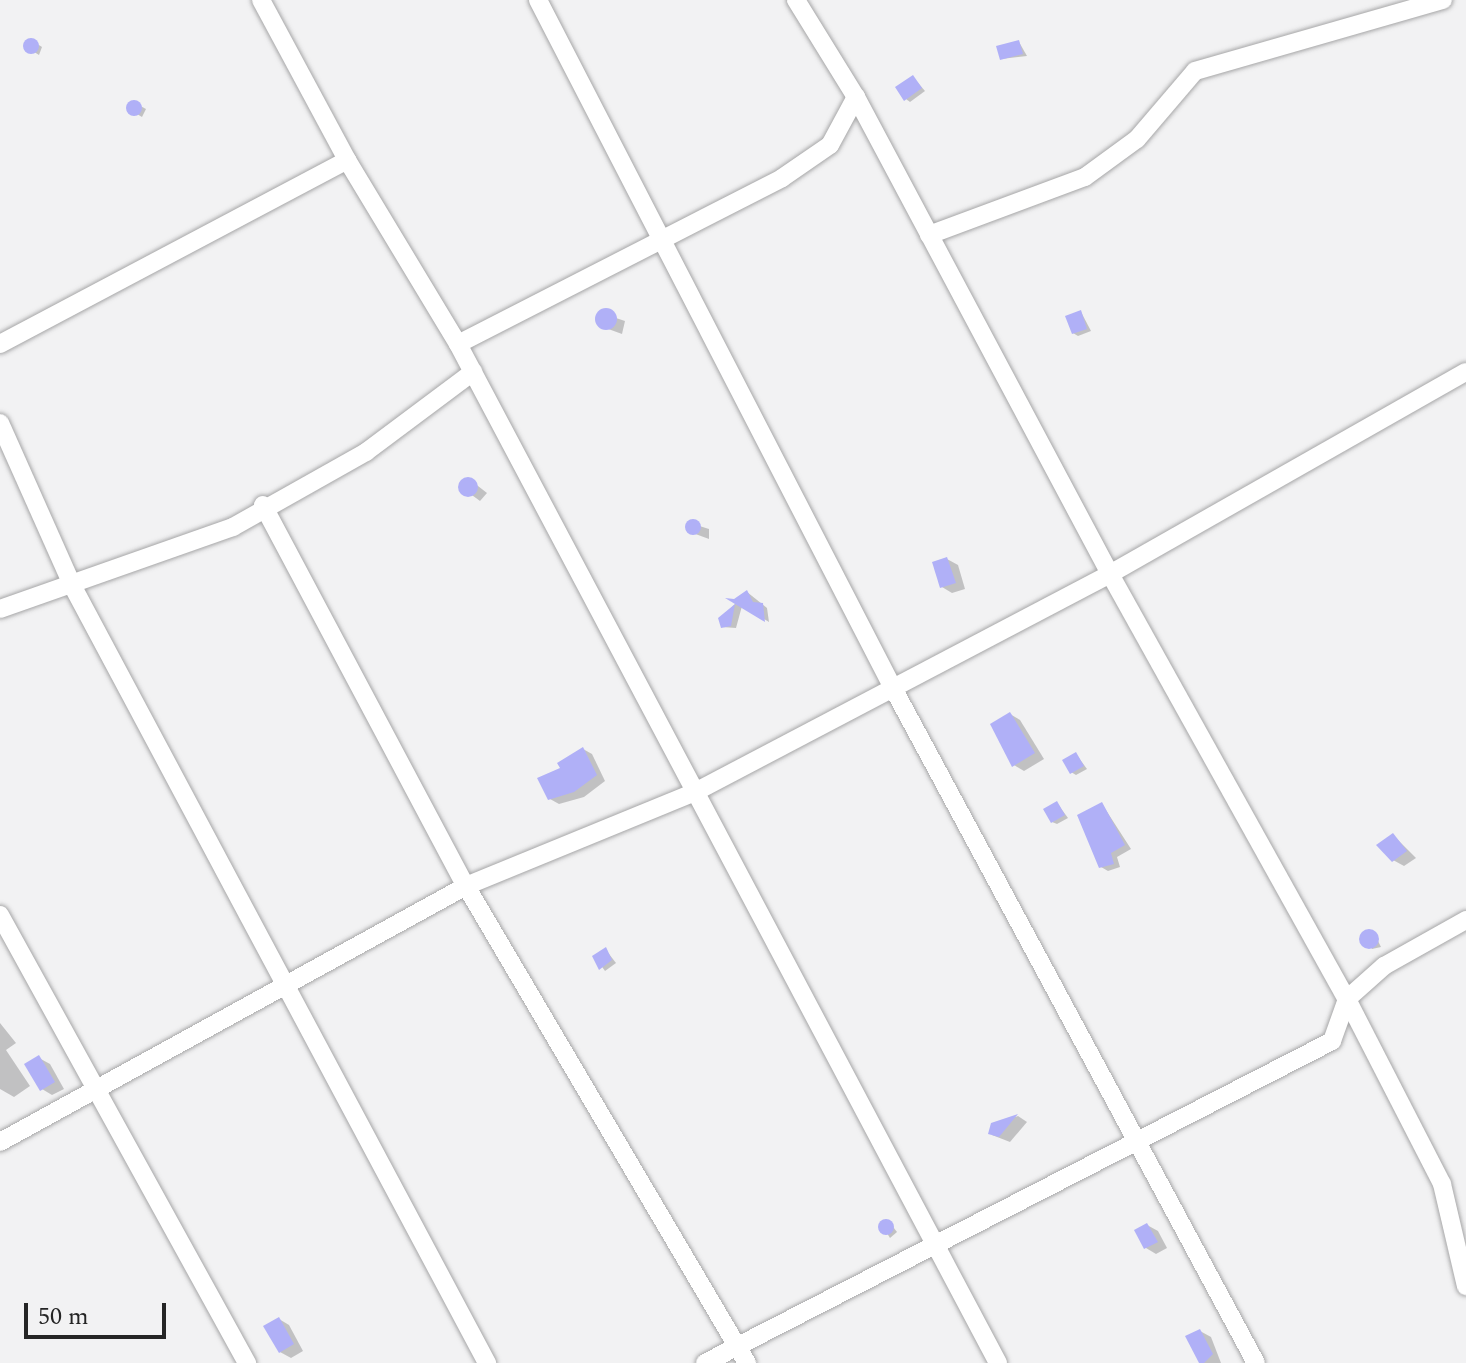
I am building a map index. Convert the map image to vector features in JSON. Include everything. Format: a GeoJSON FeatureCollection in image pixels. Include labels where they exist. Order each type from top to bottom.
{"type":"FeatureCollection","features":[{"type":"Feature","properties":{"kind":"street"},"geometry":{"type":"LineString","coordinates":[[261,0],[347,160],[458,344],[998,1363]]}},
{"type":"Feature","properties":{"kind":"street"},"geometry":{"type":"LineString","coordinates":[[538,0],[893,688],[1140,1140],[1256,1363]]}},
{"type":"Feature","properties":{"kind":"street"},"geometry":{"type":"LineString","coordinates":[[796,0],[856,97],[1110,574],[1347,999],[1442,1184],[1464,1277]]}},
{"type":"Feature","properties":{"kind":"street"},"geometry":{"type":"LineString","coordinates":[[929,235],[1085,177],[1137,139],[1195,71],[1443,0]]}},
{"type":"Feature","properties":{"kind":"street"},"geometry":{"type":"LineString","coordinates":[[458,344],[782,178],[830,145],[856,97]]}},
{"type":"Feature","properties":{"kind":"street"},"geometry":{"type":"LineString","coordinates":[[0,344],[347,160]]}},
{"type":"Feature","properties":{"kind":"street"},"geometry":{"type":"LineString","coordinates":[[0,609],[233,527],[263,505],[366,452],[473,372]]}},
{"type":"Feature","properties":{"kind":"street"},"geometry":{"type":"LineString","coordinates":[[0,1142],[96,1093],[466,886],[695,792],[1110,574],[1466,372]]}},
{"type":"Feature","properties":{"kind":"street"},"geometry":{"type":"LineString","coordinates":[[0,423],[72,585],[283,987],[487,1363]]}},
{"type":"Feature","properties":{"kind":"street"},"geometry":{"type":"LineString","coordinates":[[263,505],[466,886],[742,1354]]}},
{"type":"Feature","properties":{"kind":"street"},"geometry":{"type":"LineString","coordinates":[[0,915],[247,1363]]}},
{"type":"Feature","properties":{"kind":"street"},"geometry":{"type":"LineString","coordinates":[[705,1363],[742,1354],[936,1244],[1332,1041],[1347,999],[1384,966],[1466,920]]}},
{"type":"Feature","properties":{"kind":"street"},"geometry":{"type":"LineString","coordinates":[[1464,1277],[1466,1231]]}},
{"type":"Feature","properties":{"kind":"building"},"geometry":{"type":"Polygon","coordinates":[[[28,38],[34,38],[39,46],[37,52],[28,54],[23,49],[23,43],[28,38]]]}},
{"type":"Feature","properties":{"kind":"building"},"geometry":{"type":"Polygon","coordinates":[[[1019,40],[1023,54],[1000,60],[996,46],[1019,40]]]}},
{"type":"Feature","properties":{"kind":"building"},"geometry":{"type":"Polygon","coordinates":[[[913,75],[922,88],[904,101],[895,87],[913,75]]]}},
{"type":"Feature","properties":{"kind":"building"},"geometry":{"type":"Polygon","coordinates":[[[134,100],[140,102],[140,114],[134,116],[128,114],[126,108],[128,102],[134,100]]]}},
{"type":"Feature","properties":{"kind":"building"},"geometry":{"type":"Polygon","coordinates":[[[606,308],[614,311],[617,319],[614,327],[606,330],[598,327],[595,319],[598,311],[606,308]]]}},
{"type":"Feature","properties":{"kind":"building"},"geometry":{"type":"Polygon","coordinates":[[[1081,310],[1087,329],[1072,334],[1065,316],[1081,310]]]}},
{"type":"Feature","properties":{"kind":"building"},"geometry":{"type":"Polygon","coordinates":[[[468,477],[475,480],[478,487],[475,494],[468,497],[461,494],[458,487],[461,480],[468,477]]]}},
{"type":"Feature","properties":{"kind":"building"},"geometry":{"type":"Polygon","coordinates":[[[690,519],[696,519],[701,527],[699,533],[690,535],[685,530],[685,524],[690,519]]]}},
{"type":"Feature","properties":{"kind":"building"},"geometry":{"type":"Polygon","coordinates":[[[947,557],[956,583],[940,588],[932,562],[947,557]]]}},
{"type":"Feature","properties":{"kind":"building"},"geometry":{"type":"Polygon","coordinates":[[[747,590],[753,602],[763,603],[765,622],[725,598],[734,599],[747,590]]]}},
{"type":"Feature","properties":{"kind":"building"},"geometry":{"type":"Polygon","coordinates":[[[735,604],[731,626],[721,628],[718,618],[735,604]]]}},
{"type":"Feature","properties":{"kind":"building"},"geometry":{"type":"Polygon","coordinates":[[[1010,712],[1035,753],[1012,767],[990,724],[1010,712]]]}},
{"type":"Feature","properties":{"kind":"building"},"geometry":{"type":"Polygon","coordinates":[[[583,747],[597,775],[574,792],[548,800],[537,778],[560,768],[557,763],[583,747]]]}},
{"type":"Feature","properties":{"kind":"building"},"geometry":{"type":"Polygon","coordinates":[[[1076,752],[1084,766],[1070,774],[1062,760],[1076,752]]]}},
{"type":"Feature","properties":{"kind":"building"},"geometry":{"type":"Polygon","coordinates":[[[1057,801],[1065,815],[1051,823],[1043,809],[1057,801]]]}},
{"type":"Feature","properties":{"kind":"building"},"geometry":{"type":"Polygon","coordinates":[[[1102,802],[1125,845],[1111,853],[1114,864],[1099,868],[1077,815],[1102,802]]]}},
{"type":"Feature","properties":{"kind":"building"},"geometry":{"type":"Polygon","coordinates":[[[1393,833],[1407,851],[1392,862],[1376,845],[1393,833]]]}},
{"type":"Feature","properties":{"kind":"building"},"geometry":{"type":"Polygon","coordinates":[[[1369,929],[1376,932],[1379,939],[1376,946],[1369,949],[1362,946],[1359,939],[1362,932],[1369,929]]]}},
{"type":"Feature","properties":{"kind":"building"},"geometry":{"type":"Polygon","coordinates":[[[606,947],[612,960],[599,970],[592,956],[606,947]]]}},
{"type":"Feature","properties":{"kind":"building"},"geometry":{"type":"Polygon","coordinates":[[[39,1055],[55,1082],[40,1091],[24,1064],[39,1055]]]}},
{"type":"Feature","properties":{"kind":"building"},"geometry":{"type":"Polygon","coordinates":[[[1018,1114],[999,1137],[988,1134],[991,1123],[1018,1114]]]}},
{"type":"Feature","properties":{"kind":"building"},"geometry":{"type":"Polygon","coordinates":[[[886,1219],[894,1227],[886,1235],[878,1227],[886,1219]]]}},
{"type":"Feature","properties":{"kind":"building"},"geometry":{"type":"Polygon","coordinates":[[[1147,1223],[1158,1242],[1144,1249],[1134,1230],[1147,1223]]]}},
{"type":"Feature","properties":{"kind":"building"},"geometry":{"type":"Polygon","coordinates":[[[279,1317],[294,1344],[279,1353],[263,1326],[279,1317]]]}},
{"type":"Feature","properties":{"kind":"building"},"geometry":{"type":"Polygon","coordinates":[[[1200,1329],[1213,1354],[1204,1363],[1199,1363],[1185,1336],[1200,1329]]]}}]}
